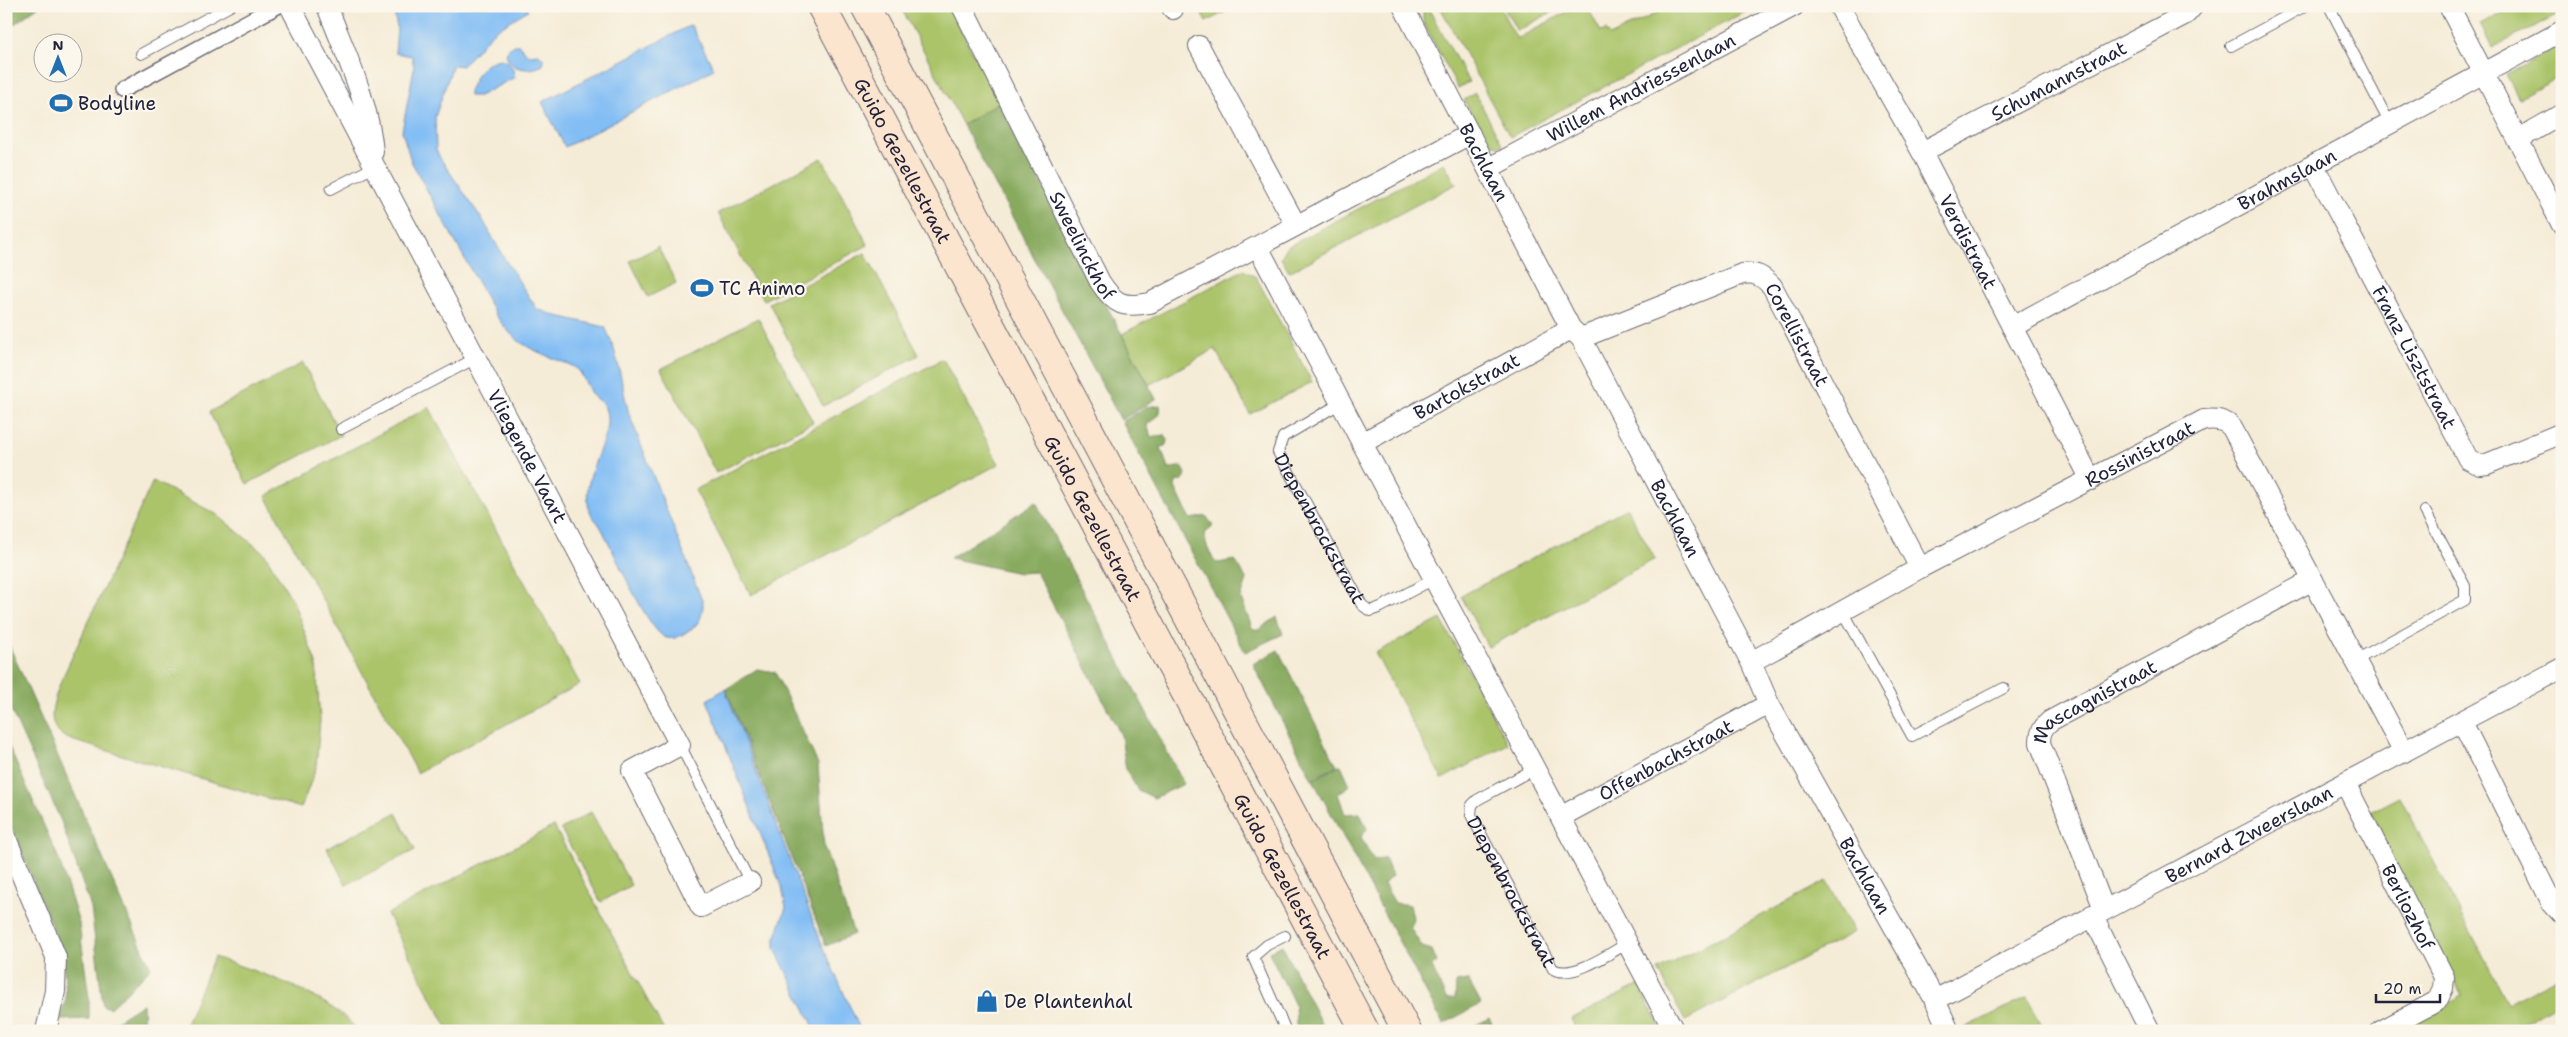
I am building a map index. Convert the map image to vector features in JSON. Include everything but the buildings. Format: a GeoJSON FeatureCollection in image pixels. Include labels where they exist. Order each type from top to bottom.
{"type":"FeatureCollection","features":[{"type":"Feature","properties":{"kind":"main road","name":"Guido Gezellestraat"},"geometry":{"type":"LineString","coordinates":[[821,6],[1365,1031]]}},
{"type":"Feature","properties":{"kind":"main road","name":"Guido Gezellestraat"},"geometry":{"type":"LineString","coordinates":[[865,6],[1408,1031]]}},
{"type":"Feature","properties":{"kind":"street"},"geometry":{"type":"LineString","coordinates":[[122,90],[277,6]]}},
{"type":"Feature","properties":{"kind":"street","name":"Vliegende Vaart"},"geometry":{"type":"LineString","coordinates":[[290,6],[680,745],[632,771],[701,907],[750,882]]}},
{"type":"Feature","properties":{"kind":"street","name":"Vliegende Vaart"},"geometry":{"type":"LineString","coordinates":[[327,6],[354,75],[371,132],[374,167]]}},
{"type":"Feature","properties":{"kind":"street","name":"Sweelinckhof"},"geometry":{"type":"LineString","coordinates":[[962,6],[1100,282],[1110,298],[1128,307],[1150,303],[1470,134]]}},
{"type":"Feature","properties":{"kind":"street","name":"Willem Andriessenlaan"},"geometry":{"type":"LineString","coordinates":[[1489,168],[1794,6]]}},
{"type":"Feature","properties":{"kind":"street","name":"Verdistraat"},"geometry":{"type":"LineString","coordinates":[[1839,6],[1922,152],[2091,480]]}},
{"type":"Feature","properties":{"kind":"street","name":"Schumannstraat"},"geometry":{"type":"LineString","coordinates":[[1922,152],[2186,14],[2193,6]]}},
{"type":"Feature","properties":{"kind":"street"},"geometry":{"type":"LineString","coordinates":[[2449,6],[2516,140],[2562,225]]}},
{"type":"Feature","properties":{"kind":"street","name":"Bachlaan"},"geometry":{"type":"LineString","coordinates":[[1406,7],[1470,134],[1751,662],[1770,704],[1935,1000],[1948,1031]]}},
{"type":"Feature","properties":{"kind":"street","name":"Brahmslaan"},"geometry":{"type":"LineString","coordinates":[[2012,327],[2562,31]]}},
{"type":"Feature","properties":{"kind":"street"},"geometry":{"type":"LineString","coordinates":[[1199,46],[1296,225]]}},
{"type":"Feature","properties":{"kind":"street"},"geometry":{"type":"LineString","coordinates":[[2516,140],[2562,114]]}},
{"type":"Feature","properties":{"kind":"street","name":"Franz Lisztstraat"},"geometry":{"type":"LineString","coordinates":[[2314,166],[2468,459],[2480,465],[2487,464],[2562,433]]}},
{"type":"Feature","properties":{"kind":"street"},"geometry":{"type":"LineString","coordinates":[[1258,247],[1562,816],[1674,1031]]}},
{"type":"Feature","properties":{"kind":"street","name":"Corellistraat"},"geometry":{"type":"LineString","coordinates":[[1576,334],[1742,274],[1753,272],[1764,278],[1772,286],[1920,568]]}},
{"type":"Feature","properties":{"kind":"street","name":"Bartokstraat"},"geometry":{"type":"LineString","coordinates":[[1362,443],[1576,334]]}},
{"type":"Feature","properties":{"kind":"street","name":"Rossinistraat"},"geometry":{"type":"LineString","coordinates":[[1751,662],[1920,568],[2204,420],[2214,419],[2228,423],[2404,752]]}},
{"type":"Feature","properties":{"kind":"street","name":"Mascagnistraat"},"geometry":{"type":"LineString","coordinates":[[2098,912],[2040,743],[2040,733],[2044,726],[2050,721],[2313,580]]}},
{"type":"Feature","properties":{"kind":"street","name":"Bernard Zweerslaan"},"geometry":{"type":"LineString","coordinates":[[1935,1000],[2562,668]]}},
{"type":"Feature","properties":{"kind":"street","name":"Offenbachstraat"},"geometry":{"type":"LineString","coordinates":[[1562,816],[1770,704]]}},
{"type":"Feature","properties":{"kind":"street"},"geometry":{"type":"LineString","coordinates":[[2462,722],[2552,903],[2562,914]]}},
{"type":"Feature","properties":{"kind":"street","name":"Berliozhof"},"geometry":{"type":"LineString","coordinates":[[2345,783],[2444,977],[2443,988],[2437,1001],[2381,1031]]}},
{"type":"Feature","properties":{"kind":"street"},"geometry":{"type":"LineString","coordinates":[[6,838],[56,957],[55,991],[46,1031]]}},
{"type":"Feature","properties":{"kind":"street"},"geometry":{"type":"LineString","coordinates":[[2098,912],[2150,1031]]}},
{"type":"Feature","properties":{"kind":"lane"},"geometry":{"type":"LineString","coordinates":[[141,54],[230,6]]}},
{"type":"Feature","properties":{"kind":"lane"},"geometry":{"type":"LineString","coordinates":[[2231,46],[2305,6]]}},
{"type":"Feature","properties":{"kind":"lane"},"geometry":{"type":"LineString","coordinates":[[2329,6],[2390,124]]}},
{"type":"Feature","properties":{"kind":"lane"},"geometry":{"type":"LineString","coordinates":[[331,189],[374,167]]}},
{"type":"Feature","properties":{"kind":"lane"},"geometry":{"type":"LineString","coordinates":[[340,429],[476,358]]}},
{"type":"Feature","properties":{"kind":"lane","name":"Diepenbrockstraat"},"geometry":{"type":"LineString","coordinates":[[1341,403],[1283,437],[1278,452],[1362,605],[1370,611],[1382,607],[1434,578]]}},
{"type":"Feature","properties":{"kind":"lane"},"geometry":{"type":"LineString","coordinates":[[2356,660],[2465,600],[2465,586],[2425,510]]}},
{"type":"Feature","properties":{"kind":"lane"},"geometry":{"type":"LineString","coordinates":[[1843,611],[1912,736],[2004,688]]}},
{"type":"Feature","properties":{"kind":"lane","name":"Vliegende Vaart"},"geometry":{"type":"LineString","coordinates":[[680,745],[750,882]]}},
{"type":"Feature","properties":{"kind":"lane","name":"Diepenbrockstraat"},"geometry":{"type":"LineString","coordinates":[[1536,768],[1477,800],[1472,805],[1471,815],[1553,969],[1560,973],[1572,973],[1628,943]]}},
{"type":"Feature","properties":{"kind":"lane"},"geometry":{"type":"LineString","coordinates":[[1285,936],[1267,945],[1253,957],[1286,1031]]}},
{"type":"Feature","properties":{"kind":"green space"},"geometry":{"type":"Polygon","coordinates":[[[6,6],[39,6],[6,30],[6,6]]]}},
{"type":"Feature","properties":{"kind":"green space"},"geometry":{"type":"Polygon","coordinates":[[[900,6],[948,6],[999,102],[963,125],[900,6]]]}},
{"type":"Feature","properties":{"kind":"green space"},"geometry":{"type":"Polygon","coordinates":[[[1197,6],[1236,6],[1206,22],[1197,6]]]}},
{"type":"Feature","properties":{"kind":"green space"},"geometry":{"type":"Polygon","coordinates":[[[1427,6],[1469,82],[1458,88],[1423,22],[1423,12],[1427,6]]]}},
{"type":"Feature","properties":{"kind":"green space"},"geometry":{"type":"Polygon","coordinates":[[[1499,6],[1517,39],[1577,6],[1587,6],[1601,32],[1606,30],[1610,36],[1671,6],[1756,6],[1510,137],[1440,7],[1499,6]]]}},
{"type":"Feature","properties":{"kind":"green space"},"geometry":{"type":"Polygon","coordinates":[[[1503,6],[1563,6],[1517,31],[1503,6]]]}},
{"type":"Feature","properties":{"kind":"green space"},"geometry":{"type":"Polygon","coordinates":[[[2515,6],[2562,6],[2562,13],[2492,48],[2480,24],[2515,6]]]}},
{"type":"Feature","properties":{"kind":"green space"},"geometry":{"type":"Polygon","coordinates":[[[2562,44],[2562,76],[2519,98],[2506,74],[2562,44]]]}},
{"type":"Feature","properties":{"kind":"green space"},"geometry":{"type":"Polygon","coordinates":[[[1475,93],[1503,146],[1489,142],[1479,129],[1464,100],[1475,93]]]}},
{"type":"Feature","properties":{"kind":"green space"},"geometry":{"type":"Polygon","coordinates":[[[999,102],[1156,399],[1121,420],[963,125],[999,102]]]}},
{"type":"Feature","properties":{"kind":"green space"},"geometry":{"type":"Polygon","coordinates":[[[822,158],[868,245],[764,300],[718,213],[822,158]]]}},
{"type":"Feature","properties":{"kind":"green space"},"geometry":{"type":"Polygon","coordinates":[[[1444,163],[1456,184],[1289,272],[1281,258],[1287,247],[1444,163]]]}},
{"type":"Feature","properties":{"kind":"green space"},"geometry":{"type":"Polygon","coordinates":[[[658,247],[676,283],[648,297],[630,261],[658,247]]]}},
{"type":"Feature","properties":{"kind":"green space"},"geometry":{"type":"Polygon","coordinates":[[[865,253],[919,355],[823,406],[769,303],[865,253]]]}},
{"type":"Feature","properties":{"kind":"green space"},"geometry":{"type":"Polygon","coordinates":[[[1243,270],[1256,277],[1312,382],[1250,414],[1215,349],[1149,385],[1122,334],[1243,270]]]}},
{"type":"Feature","properties":{"kind":"green space"},"geometry":{"type":"Polygon","coordinates":[[[758,318],[813,422],[716,473],[661,369],[758,318]]]}},
{"type":"Feature","properties":{"kind":"green space"},"geometry":{"type":"Polygon","coordinates":[[[943,359],[999,464],[751,595],[695,490],[943,359]]]}},
{"type":"Feature","properties":{"kind":"green space"},"geometry":{"type":"Polygon","coordinates":[[[303,363],[341,435],[247,484],[209,412],[303,363]]]}},
{"type":"Feature","properties":{"kind":"green space"},"geometry":{"type":"Polygon","coordinates":[[[1160,405],[1159,414],[1147,424],[1151,437],[1165,435],[1168,440],[1165,446],[1161,447],[1168,469],[1182,466],[1186,474],[1183,480],[1176,482],[1175,487],[1189,517],[1191,519],[1206,516],[1213,525],[1205,534],[1210,554],[1218,563],[1235,560],[1247,580],[1241,598],[1252,628],[1258,630],[1277,617],[1283,634],[1245,652],[1122,422],[1146,407],[1160,405]]]}},
{"type":"Feature","properties":{"kind":"green space"},"geometry":{"type":"Polygon","coordinates":[[[429,407],[580,684],[417,773],[266,496],[429,407]]]}},
{"type":"Feature","properties":{"kind":"green space"},"geometry":{"type":"Polygon","coordinates":[[[153,481],[216,514],[265,554],[293,601],[316,663],[320,720],[316,768],[301,808],[76,741],[61,735],[55,727],[52,714],[54,700],[61,681],[153,481]]]}},
{"type":"Feature","properties":{"kind":"green space"},"geometry":{"type":"Polygon","coordinates":[[[1036,502],[1184,784],[1154,798],[1138,790],[1126,770],[1121,735],[1036,572],[1019,573],[950,558],[1036,502]]]}},
{"type":"Feature","properties":{"kind":"green space"},"geometry":{"type":"Polygon","coordinates":[[[1627,508],[1655,559],[1488,647],[1461,596],[1627,508]]]}},
{"type":"Feature","properties":{"kind":"green space"},"geometry":{"type":"Polygon","coordinates":[[[1441,619],[1508,744],[1442,779],[1375,653],[1441,619]]]}},
{"type":"Feature","properties":{"kind":"green space"},"geometry":{"type":"Polygon","coordinates":[[[6,638],[151,968],[110,1008],[103,1006],[91,908],[61,821],[6,699],[6,638]]]}},
{"type":"Feature","properties":{"kind":"green space"},"geometry":{"type":"Polygon","coordinates":[[[1278,650],[1337,766],[1312,779],[1253,664],[1278,650]]]}},
{"type":"Feature","properties":{"kind":"green space"},"geometry":{"type":"Polygon","coordinates":[[[757,669],[775,672],[818,764],[824,847],[854,934],[826,946],[726,689],[757,669]]]}},
{"type":"Feature","properties":{"kind":"green space"},"geometry":{"type":"Polygon","coordinates":[[[6,740],[58,857],[79,923],[89,998],[89,1019],[60,1020],[66,998],[63,954],[6,814],[6,740]]]}},
{"type":"Feature","properties":{"kind":"green space"},"geometry":{"type":"Polygon","coordinates":[[[1341,765],[1350,785],[1338,794],[1345,814],[1360,813],[1367,829],[1361,837],[1374,861],[1385,858],[1392,876],[1384,884],[1395,903],[1410,905],[1413,918],[1410,927],[1422,947],[1432,950],[1437,962],[1432,967],[1446,999],[1455,999],[1456,982],[1468,980],[1481,1004],[1443,1024],[1313,780],[1341,765]]]}},
{"type":"Feature","properties":{"kind":"green space"},"geometry":{"type":"Polygon","coordinates":[[[2400,797],[2508,1003],[2562,975],[2562,1002],[2507,1031],[2393,1031],[2462,995],[2367,814],[2400,797]]]}},
{"type":"Feature","properties":{"kind":"green space"},"geometry":{"type":"Polygon","coordinates":[[[591,812],[631,885],[601,902],[561,829],[591,812]]]}},
{"type":"Feature","properties":{"kind":"green space"},"geometry":{"type":"Polygon","coordinates":[[[396,813],[415,850],[346,885],[327,848],[396,813]]]}},
{"type":"Feature","properties":{"kind":"green space"},"geometry":{"type":"Polygon","coordinates":[[[554,826],[664,1031],[449,1031],[387,914],[554,826]]]}},
{"type":"Feature","properties":{"kind":"green space"},"geometry":{"type":"Polygon","coordinates":[[[1827,881],[1854,932],[1685,1021],[1658,970],[1827,881]]]}},
{"type":"Feature","properties":{"kind":"green space"},"geometry":{"type":"Polygon","coordinates":[[[1282,945],[1325,1031],[1299,1031],[1296,1025],[1295,1005],[1269,952],[1282,945]]]}},
{"type":"Feature","properties":{"kind":"green space"},"geometry":{"type":"Polygon","coordinates":[[[214,957],[291,985],[310,994],[344,1017],[359,1031],[183,1031],[214,957]]]}},
{"type":"Feature","properties":{"kind":"green space"},"geometry":{"type":"Polygon","coordinates":[[[1639,985],[1662,1031],[1577,1031],[1571,1019],[1639,985]]]}},
{"type":"Feature","properties":{"kind":"green space"},"geometry":{"type":"Polygon","coordinates":[[[2027,997],[2045,1031],[1964,1031],[1963,1029],[2027,997]]]}},
{"type":"Feature","properties":{"kind":"green space"},"geometry":{"type":"Polygon","coordinates":[[[143,1004],[144,1031],[109,1031],[109,1026],[143,1004]]]}},
{"type":"Feature","properties":{"kind":"green space"},"geometry":{"type":"Polygon","coordinates":[[[1489,1018],[1496,1031],[1465,1031],[1489,1018]]]}},
{"type":"Feature","properties":{"kind":"water"},"geometry":{"type":"Polygon","coordinates":[[[393,6],[525,6],[528,10],[494,31],[462,66],[453,65],[435,117],[436,149],[440,158],[484,222],[504,258],[537,309],[557,316],[605,327],[610,337],[617,358],[629,414],[703,603],[698,623],[678,637],[667,638],[659,633],[650,622],[600,526],[591,514],[588,486],[606,432],[607,419],[604,406],[592,395],[577,369],[521,343],[502,324],[411,161],[402,131],[414,68],[412,56],[395,53],[397,28],[393,6]]]}},
{"type":"Feature","properties":{"kind":"water"},"geometry":{"type":"Polygon","coordinates":[[[691,25],[714,69],[565,147],[542,102],[691,25]]]}},
{"type":"Feature","properties":{"kind":"water"},"geometry":{"type":"Polygon","coordinates":[[[519,45],[528,55],[539,54],[544,60],[543,65],[532,69],[516,67],[508,59],[506,53],[509,48],[519,45]]]}},
{"type":"Feature","properties":{"kind":"water"},"geometry":{"type":"Polygon","coordinates":[[[500,59],[510,65],[515,77],[479,96],[469,96],[469,91],[480,70],[489,63],[500,59]]]}},
{"type":"Feature","properties":{"kind":"water"},"geometry":{"type":"Polygon","coordinates":[[[725,689],[823,947],[861,1031],[816,1031],[775,949],[775,939],[786,908],[782,888],[707,700],[725,689]]]}},
{"type":"Feature","properties":{"kind":"place","name":"Bodyline"},"geometry":{"type":"Point","coordinates":[61,103]}},
{"type":"Feature","properties":{"kind":"place","name":"TC Animo"},"geometry":{"type":"Point","coordinates":[702,288]}},
{"type":"Feature","properties":{"kind":"place","name":"De Plantenhal"},"geometry":{"type":"Point","coordinates":[987,1001]}}]}
